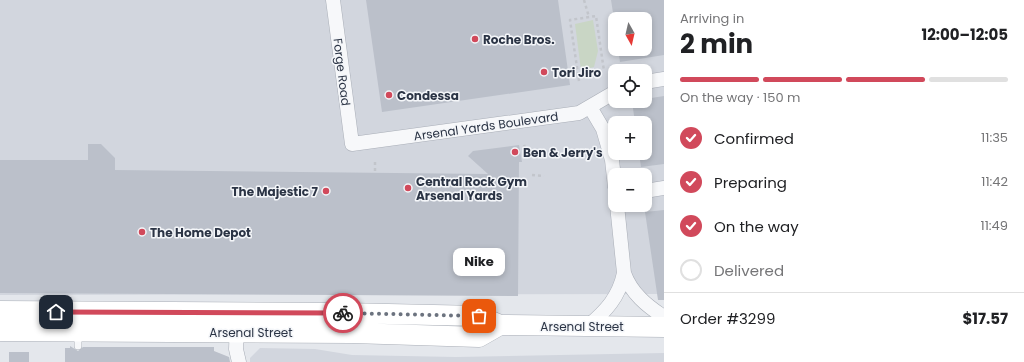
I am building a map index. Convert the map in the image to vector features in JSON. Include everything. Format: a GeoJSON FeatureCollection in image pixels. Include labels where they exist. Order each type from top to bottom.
{"type":"FeatureCollection","features":[{"type":"Feature","properties":{"kind":"main road","name":"Arsenal Street"},"geometry":{"type":"LineString","coordinates":[[0,311],[237,323]]}},
{"type":"Feature","properties":{"kind":"main road","name":"Arsenal Street"},"geometry":{"type":"LineString","coordinates":[[0,331],[78,339],[237,323],[479,316],[500,325],[664,327]]}},
{"type":"Feature","properties":{"kind":"street","name":"Forge Road"},"geometry":{"type":"LineString","coordinates":[[333,0],[352,144]]}},
{"type":"Feature","properties":{"kind":"street"},"geometry":{"type":"LineString","coordinates":[[652,81],[664,79]]}},
{"type":"Feature","properties":{"kind":"street","name":"Arsenal Yards Boulevard"},"geometry":{"type":"LineString","coordinates":[[352,144],[574,114],[590,107],[608,96]]}},
{"type":"Feature","properties":{"kind":"street"},"geometry":{"type":"LineString","coordinates":[[590,107],[603,129],[613,168]]}},
{"type":"Feature","properties":{"kind":"street"},"geometry":{"type":"LineString","coordinates":[[652,190],[664,188]]}},
{"type":"Feature","properties":{"kind":"street"},"geometry":{"type":"LineString","coordinates":[[618,212],[624,273],[630,286],[640,299],[664,317]]}},
{"type":"Feature","properties":{"kind":"street"},"geometry":{"type":"LineString","coordinates":[[588,326],[605,311],[615,298],[624,273]]}},
{"type":"Feature","properties":{"kind":"street"},"geometry":{"type":"LineString","coordinates":[[237,323],[236,350],[239,362]]}},
{"type":"Feature","properties":{"kind":"path"},"geometry":{"type":"LineString","coordinates":[[584,0],[589,18]]}},
{"type":"Feature","properties":{"kind":"path"},"geometry":{"type":"LineString","coordinates":[[579,80],[570,20],[596,16],[604,71]]}},
{"type":"Feature","properties":{"kind":"path"},"geometry":{"type":"LineString","coordinates":[[375,162],[375,171]]}},
{"type":"Feature","properties":{"kind":"path"},"geometry":{"type":"LineString","coordinates":[[532,175],[544,176]]}},
{"type":"Feature","properties":{"kind":"shaded area"},"geometry":{"type":"Polygon","coordinates":[[[0,0],[664,0],[664,294],[0,295],[0,0]]]}},
{"type":"Feature","properties":{"kind":"shaded area"},"geometry":{"type":"Polygon","coordinates":[[[260,348],[315,349],[352,355],[456,357],[664,353],[664,362],[250,362],[250,358],[260,348]]]}},
{"type":"Feature","properties":{"kind":"green space"},"geometry":{"type":"Polygon","coordinates":[[[593,20],[598,51],[594,67],[581,70],[575,24],[593,20]]]}},
{"type":"Feature","properties":{"kind":"building"},"geometry":{"type":"Polygon","coordinates":[[[366,0],[558,0],[570,85],[382,112],[366,0]]]}},
{"type":"Feature","properties":{"kind":"building"},"geometry":{"type":"Polygon","coordinates":[[[611,0],[664,0],[664,55],[620,62],[619,56],[652,56],[652,12],[613,12],[611,0]]]}},
{"type":"Feature","properties":{"kind":"building"},"geometry":{"type":"Polygon","coordinates":[[[664,96],[664,164],[641,167],[640,160],[652,160],[652,116],[634,116],[633,108],[652,108],[652,98],[664,96]]]}},
{"type":"Feature","properties":{"kind":"building"},"geometry":{"type":"Polygon","coordinates":[[[88,144],[101,144],[115,158],[115,170],[488,174],[468,156],[473,151],[519,145],[522,162],[519,162],[518,296],[0,293],[0,160],[88,160],[88,144]]]}},
{"type":"Feature","properties":{"kind":"building"},"geometry":{"type":"Polygon","coordinates":[[[664,210],[664,300],[658,300],[645,212],[664,210]]]}},
{"type":"Feature","properties":{"kind":"building"},"geometry":{"type":"Polygon","coordinates":[[[70,346],[78,351],[83,347],[214,347],[214,351],[229,357],[230,362],[65,362],[65,348],[70,348],[70,346]]]}},
{"type":"Feature","properties":{"kind":"building"},"geometry":{"type":"Polygon","coordinates":[[[9,352],[29,352],[29,362],[9,362],[9,352]]]}},
{"type":"Feature","properties":{"kind":"way so far"},"geometry":{"type":"LineString","coordinates":[[343,313],[479,316]]}},
{"type":"Feature","properties":{"kind":"place","name":"Roche Bros."},"geometry":{"type":"Point","coordinates":[475,39]}},
{"type":"Feature","properties":{"kind":"place","name":"Tori Jiro"},"geometry":{"type":"Point","coordinates":[544,72]}},
{"type":"Feature","properties":{"kind":"place","name":"Condessa"},"geometry":{"type":"Point","coordinates":[389,95]}},
{"type":"Feature","properties":{"kind":"place","name":"Ben & Jerry's"},"geometry":{"type":"Point","coordinates":[515,152]}},
{"type":"Feature","properties":{"kind":"place","name":"Central Rock Gym Arsenal Yards"},"geometry":{"type":"Point","coordinates":[408,188]}},
{"type":"Feature","properties":{"kind":"place","name":"The Majestic 7"},"geometry":{"type":"Point","coordinates":[326,191]}},
{"type":"Feature","properties":{"kind":"place","name":"The Home Depot"},"geometry":{"type":"Point","coordinates":[142,232]}},
{"type":"Feature","properties":{"kind":"place","name":"Nike"},"geometry":{"type":"Point","coordinates":[479,316]}},
{"type":"Feature","properties":{"kind":"route"},"geometry":{"type":"LineString","coordinates":[[56,312],[343,313]]}}]}
